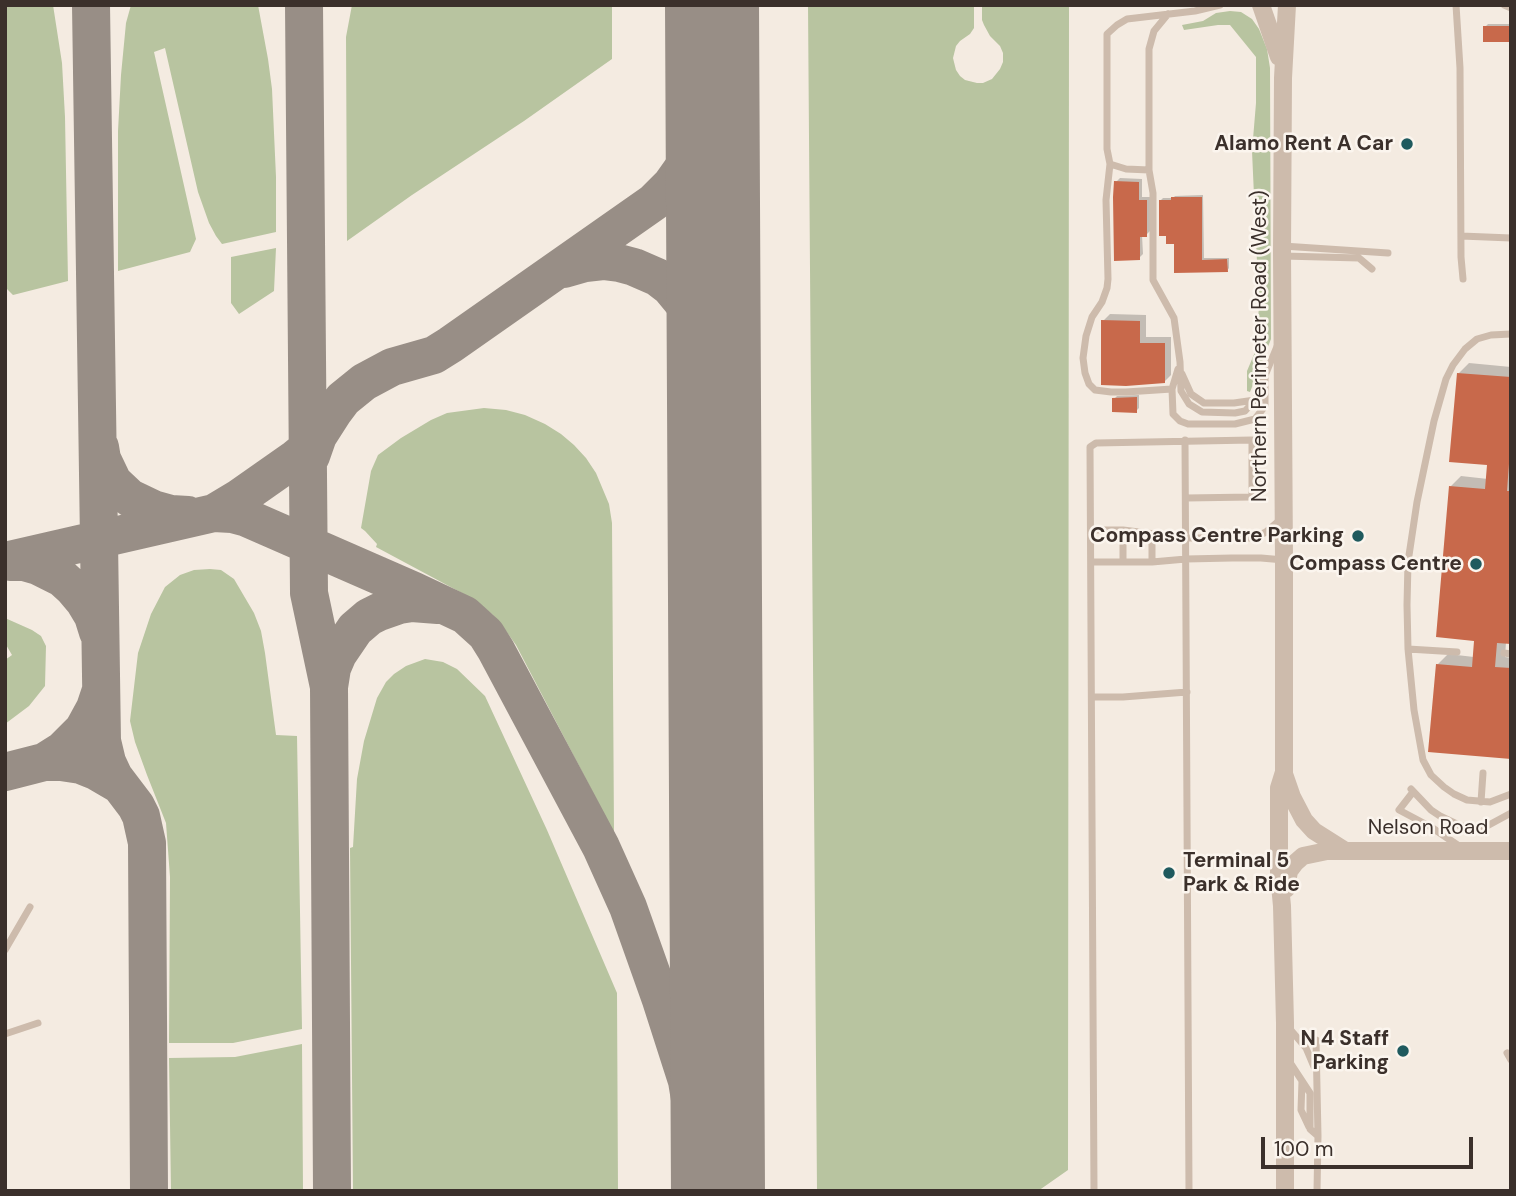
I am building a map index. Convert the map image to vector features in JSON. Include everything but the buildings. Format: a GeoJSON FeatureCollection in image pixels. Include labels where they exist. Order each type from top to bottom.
{"type":"FeatureCollection","features":[{"type":"Feature","properties":{"kind":"street","name":"Northern Perimeter Road (West)"},"geometry":{"type":"LineString","coordinates":[[1262,5],[1279,56],[1283,78]]}},
{"type":"Feature","properties":{"kind":"street","name":"Northern Perimeter Road (West)"},"geometry":{"type":"LineString","coordinates":[[1282,906],[1279,874],[1279,788],[1283,772],[1282,251],[1283,78],[1287,5]]}},
{"type":"Feature","properties":{"kind":"street","name":"Nelson Road"},"geometry":{"type":"LineString","coordinates":[[1283,772],[1304,820],[1314,831],[1344,850]]}},
{"type":"Feature","properties":{"kind":"street","name":"Nelson Road"},"geometry":{"type":"LineString","coordinates":[[1282,906],[1289,871],[1303,856],[1344,850],[1511,851]]}},
{"type":"Feature","properties":{"kind":"street"},"geometry":{"type":"LineString","coordinates":[[1282,906],[1285,1191]]}},
{"type":"Feature","properties":{"kind":"lane"},"geometry":{"type":"LineString","coordinates":[[1172,389],[1126,392],[1096,390],[1089,384],[1085,373],[1083,358],[1086,336],[1092,317],[1102,302],[1108,279],[1106,200],[1110,164],[1107,149],[1107,34],[1127,19],[1195,11],[1220,5]]}},
{"type":"Feature","properties":{"kind":"lane"},"geometry":{"type":"LineString","coordinates":[[1456,5],[1460,76],[1463,279]]}},
{"type":"Feature","properties":{"kind":"lane"},"geometry":{"type":"LineString","coordinates":[[1504,5],[1511,8]]}},
{"type":"Feature","properties":{"kind":"lane"},"geometry":{"type":"LineString","coordinates":[[1168,14],[1154,31],[1149,49],[1153,280],[1155,288],[1174,318],[1181,391],[1189,404],[1202,412],[1245,411],[1255,400],[1283,334]]}},
{"type":"Feature","properties":{"kind":"lane"},"geometry":{"type":"LineString","coordinates":[[1110,164],[1126,169],[1149,170]]}},
{"type":"Feature","properties":{"kind":"lane"},"geometry":{"type":"LineString","coordinates":[[1461,236],[1511,238]]}},
{"type":"Feature","properties":{"kind":"lane"},"geometry":{"type":"LineString","coordinates":[[1282,251],[1388,253]]}},
{"type":"Feature","properties":{"kind":"lane"},"geometry":{"type":"LineString","coordinates":[[1282,251],[1359,258],[1372,269]]}},
{"type":"Feature","properties":{"kind":"lane"},"geometry":{"type":"LineString","coordinates":[[1511,334],[1492,334],[1477,340],[1465,349],[1446,379],[1419,494],[1408,562],[1406,605],[1414,710],[1423,761],[1431,775],[1444,787],[1467,800],[1490,802],[1511,794]]}},
{"type":"Feature","properties":{"kind":"lane"},"geometry":{"type":"LineString","coordinates":[[1180,366],[1172,389],[1173,414],[1188,424],[1235,424],[1255,419],[1265,406],[1265,376]]}},
{"type":"Feature","properties":{"kind":"lane"},"geometry":{"type":"LineString","coordinates":[[1185,440],[1189,1191]]}},
{"type":"Feature","properties":{"kind":"lane"},"geometry":{"type":"LineString","coordinates":[[1094,1191],[1090,447],[1096,443],[1252,440],[1252,497],[1186,498]]}},
{"type":"Feature","properties":{"kind":"lane"},"geometry":{"type":"LineString","coordinates":[[1091,530],[1123,530],[1186,538],[1254,538],[1284,517]]}},
{"type":"Feature","properties":{"kind":"lane"},"geometry":{"type":"LineString","coordinates":[[1123,530],[1123,562]]}},
{"type":"Feature","properties":{"kind":"lane"},"geometry":{"type":"LineString","coordinates":[[1152,534],[1152,562]]}},
{"type":"Feature","properties":{"kind":"lane"},"geometry":{"type":"LineString","coordinates":[[1091,562],[1261,558],[1284,561]]}},
{"type":"Feature","properties":{"kind":"lane"},"geometry":{"type":"LineString","coordinates":[[1408,649],[1457,652]]}},
{"type":"Feature","properties":{"kind":"lane"},"geometry":{"type":"LineString","coordinates":[[1092,697],[1186,692]]}},
{"type":"Feature","properties":{"kind":"lane"},"geometry":{"type":"LineString","coordinates":[[1481,802],[1483,773]]}},
{"type":"Feature","properties":{"kind":"lane"},"geometry":{"type":"LineString","coordinates":[[1463,850],[1431,827],[1399,810],[1412,790],[1431,810],[1461,826],[1487,826],[1511,813]]}},
{"type":"Feature","properties":{"kind":"lane"},"geometry":{"type":"LineString","coordinates":[[5,950],[30,908]]}},
{"type":"Feature","properties":{"kind":"lane"},"geometry":{"type":"LineString","coordinates":[[5,1034],[38,1023]]}},
{"type":"Feature","properties":{"kind":"lane"},"geometry":{"type":"LineString","coordinates":[[1285,1023],[1306,1048],[1317,1075]]}},
{"type":"Feature","properties":{"kind":"lane"},"geometry":{"type":"LineString","coordinates":[[1316,1040],[1317,1191]]}},
{"type":"Feature","properties":{"kind":"lane"},"geometry":{"type":"LineString","coordinates":[[1285,1054],[1302,1080],[1301,1110],[1310,1129],[1318,1136]]}},
{"type":"Feature","properties":{"kind":"green space"},"geometry":{"type":"Polygon","coordinates":[[[6,5],[53,5],[62,63],[65,117],[68,281],[13,295],[6,288],[6,5]]]}},
{"type":"Feature","properties":{"kind":"green space"},"geometry":{"type":"Polygon","coordinates":[[[131,5],[258,5],[272,89],[276,232],[222,244],[216,236],[198,192],[165,48],[154,52],[196,239],[190,252],[118,271],[118,131],[126,23],[131,5]]]}},
{"type":"Feature","properties":{"kind":"green space"},"geometry":{"type":"Polygon","coordinates":[[[352,5],[612,5],[612,59],[347,241],[346,37],[352,5]]]}},
{"type":"Feature","properties":{"kind":"green space"},"geometry":{"type":"Polygon","coordinates":[[[808,5],[974,5],[974,28],[956,46],[953,58],[960,76],[965,80],[983,83],[992,79],[1000,69],[1003,53],[984,25],[982,5],[1069,5],[1068,1170],[1038,1191],[817,1191],[808,5]]]}},
{"type":"Feature","properties":{"kind":"green space"},"geometry":{"type":"Polygon","coordinates":[[[1230,11],[1241,12],[1252,19],[1267,49],[1270,68],[1271,339],[1250,392],[1247,391],[1247,371],[1255,352],[1259,307],[1252,151],[1256,57],[1230,25],[1184,30],[1182,25],[1230,11]]]}},
{"type":"Feature","properties":{"kind":"green space"},"geometry":{"type":"Polygon","coordinates":[[[276,248],[274,291],[239,314],[231,303],[231,257],[276,248]]]}},
{"type":"Feature","properties":{"kind":"green space"},"geometry":{"type":"Polygon","coordinates":[[[484,408],[525,415],[561,434],[586,458],[596,473],[609,504],[612,523],[614,833],[516,645],[493,615],[473,599],[376,547],[377,544],[361,528],[371,471],[378,455],[431,420],[447,413],[484,408]]]}},
{"type":"Feature","properties":{"kind":"green space"},"geometry":{"type":"Polygon","coordinates":[[[194,570],[221,570],[234,579],[254,613],[265,653],[276,735],[297,736],[302,1029],[233,1043],[169,1043],[170,877],[166,823],[135,742],[130,721],[138,653],[151,614],[165,587],[180,575],[194,570]]]}},
{"type":"Feature","properties":{"kind":"green space"},"geometry":{"type":"Polygon","coordinates":[[[5,618],[41,636],[46,646],[45,686],[29,706],[5,724],[5,660],[12,655],[5,643],[5,618]]]}},
{"type":"Feature","properties":{"kind":"green space"},"geometry":{"type":"Polygon","coordinates":[[[425,659],[443,662],[457,669],[485,696],[547,830],[617,993],[618,1191],[353,1191],[350,848],[353,847],[357,779],[364,741],[377,698],[386,682],[406,666],[425,659]]]}},
{"type":"Feature","properties":{"kind":"green space"},"geometry":{"type":"Polygon","coordinates":[[[302,1044],[303,1191],[171,1191],[169,1058],[235,1057],[302,1044]]]}},
{"type":"Feature","properties":{"kind":"taxiway"},"geometry":{"type":"LineString","coordinates":[[91,5],[102,741],[114,777],[141,816],[147,843],[149,1191]]}},
{"type":"Feature","properties":{"kind":"taxiway"},"geometry":{"type":"LineString","coordinates":[[304,5],[309,593],[329,687],[332,1191]]}},
{"type":"Feature","properties":{"kind":"taxiway"},"geometry":{"type":"LineString","coordinates":[[311,456],[318,436],[334,411],[343,399],[364,382],[392,367],[434,355],[654,202],[671,185],[688,161],[697,142],[712,89]]}},
{"type":"Feature","properties":{"kind":"taxiway"},"geometry":{"type":"LineString","coordinates":[[564,269],[603,261],[634,267],[657,277],[670,287],[697,322],[714,369]]}},
{"type":"Feature","properties":{"kind":"taxiway"},"geometry":{"type":"LineString","coordinates":[[5,561],[214,513],[296,458],[318,436]]}},
{"type":"Feature","properties":{"kind":"taxiway"},"geometry":{"type":"LineString","coordinates":[[100,447],[102,459],[113,482],[130,498],[153,509],[188,515]]}},
{"type":"Feature","properties":{"kind":"taxiway"},"geometry":{"type":"LineString","coordinates":[[214,513],[247,518],[414,591],[465,615],[486,634],[601,847],[628,907],[687,1081],[705,1191]]}},
{"type":"Feature","properties":{"kind":"taxiway"},"geometry":{"type":"LineString","coordinates":[[10,562],[38,566],[62,578],[84,601],[98,632]]}},
{"type":"Feature","properties":{"kind":"taxiway"},"geometry":{"type":"LineString","coordinates":[[329,687],[332,668],[338,654],[355,629],[369,617],[399,605],[438,605]]}},
{"type":"Feature","properties":{"kind":"taxiway"},"geometry":{"type":"LineString","coordinates":[[100,693],[83,730],[63,750],[44,762],[81,765],[120,785]]}},
{"type":"Feature","properties":{"kind":"taxiway"},"geometry":{"type":"LineString","coordinates":[[5,772],[44,762]]}},
{"type":"Feature","properties":{"kind":"runway"},"geometry":{"type":"LineString","coordinates":[[712,5],[718,1191]]}},
{"type":"Feature","properties":{"kind":"place","name":"Alamo Rent A Car"},"geometry":{"type":"Point","coordinates":[1407,144]}},
{"type":"Feature","properties":{"kind":"place","name":"Compass Centre Parking"},"geometry":{"type":"Point","coordinates":[1358,536]}},
{"type":"Feature","properties":{"kind":"place","name":"Compass Centre"},"geometry":{"type":"Point","coordinates":[1476,564]}},
{"type":"Feature","properties":{"kind":"place","name":"Terminal 5 Park & Ride"},"geometry":{"type":"Point","coordinates":[1169,873]}},
{"type":"Feature","properties":{"kind":"place","name":"N 4 Staff Parking"},"geometry":{"type":"Point","coordinates":[1403,1051]}}]}
